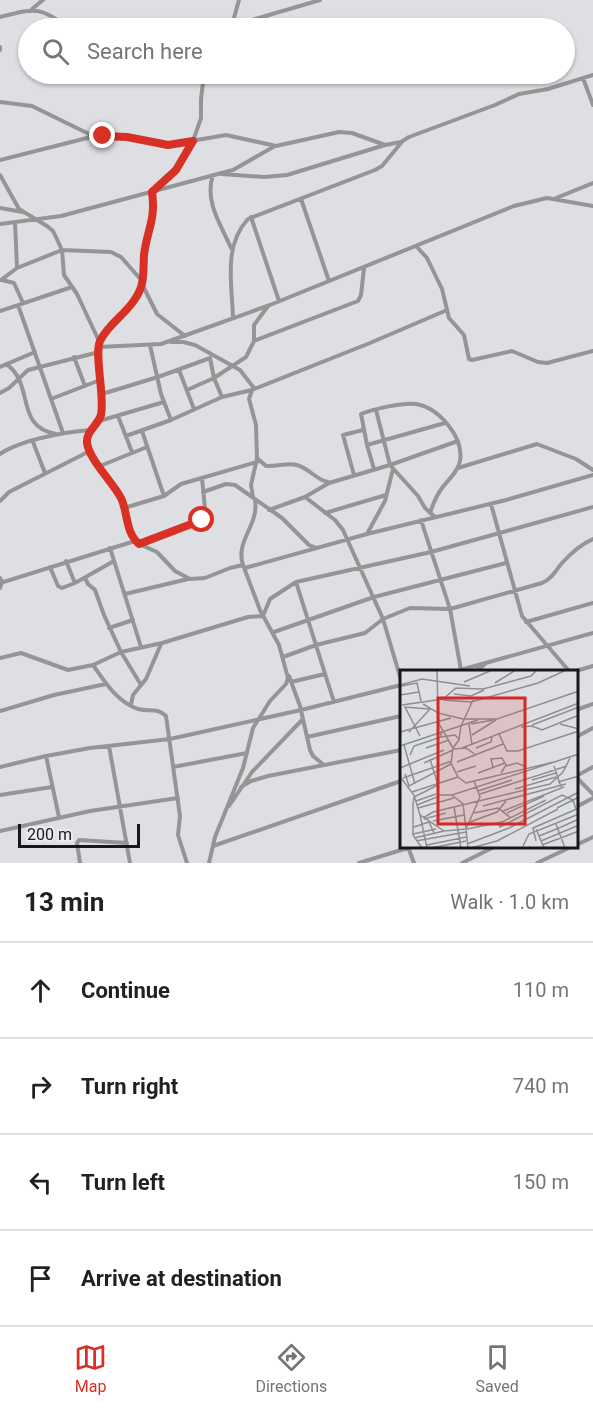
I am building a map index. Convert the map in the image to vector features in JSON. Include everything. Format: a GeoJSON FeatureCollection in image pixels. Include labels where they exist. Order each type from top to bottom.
{"type":"FeatureCollection","features":[{"type":"Feature","properties":{"kind":"street"},"geometry":{"type":"LineString","coordinates":[[0,16],[32,9],[43,0]]}},
{"type":"Feature","properties":{"kind":"street"},"geometry":{"type":"LineString","coordinates":[[234,18],[239,0]]}},
{"type":"Feature","properties":{"kind":"street"},"geometry":{"type":"LineString","coordinates":[[261,18],[320,0]]}},
{"type":"Feature","properties":{"kind":"street"},"geometry":{"type":"LineString","coordinates":[[32,9],[55,18]]}},
{"type":"Feature","properties":{"kind":"street"},"geometry":{"type":"LineString","coordinates":[[575,81],[593,75]]}},
{"type":"Feature","properties":{"kind":"street"},"geometry":{"type":"LineString","coordinates":[[583,78],[593,105]]}},
{"type":"Feature","properties":{"kind":"street"},"geometry":{"type":"LineString","coordinates":[[99,347],[112,323],[135,300],[143,283],[144,253],[154,212],[153,192],[181,164],[193,141],[201,118],[203,84]]}},
{"type":"Feature","properties":{"kind":"street"},"geometry":{"type":"LineString","coordinates":[[231,249],[237,233],[251,217],[375,170],[382,166],[401,142],[409,136],[495,105],[519,93],[564,84]]}},
{"type":"Feature","properties":{"kind":"street"},"geometry":{"type":"LineString","coordinates":[[0,102],[32,106],[89,134],[98,136]]}},
{"type":"Feature","properties":{"kind":"street"},"geometry":{"type":"LineString","coordinates":[[0,224],[61,216],[233,170],[276,146],[346,132],[385,145]]}},
{"type":"Feature","properties":{"kind":"street"},"geometry":{"type":"LineString","coordinates":[[0,160],[78,139],[98,136],[127,137],[168,145],[226,135],[276,146]]}},
{"type":"Feature","properties":{"kind":"street"},"geometry":{"type":"LineString","coordinates":[[215,175],[264,177],[287,175],[401,142]]}},
{"type":"Feature","properties":{"kind":"street"},"geometry":{"type":"LineString","coordinates":[[0,175],[16,204],[53,231],[62,250],[64,275],[72,287],[99,347],[101,415],[87,437],[90,451],[120,496],[124,514],[137,542],[157,552],[175,571],[190,579]]}},
{"type":"Feature","properties":{"kind":"street"},"geometry":{"type":"LineString","coordinates":[[215,175],[209,186],[210,198],[231,249],[233,318]]}},
{"type":"Feature","properties":{"kind":"street"},"geometry":{"type":"LineString","coordinates":[[555,199],[593,183]]}},
{"type":"Feature","properties":{"kind":"street"},"geometry":{"type":"LineString","coordinates":[[301,199],[329,281]]}},
{"type":"Feature","properties":{"kind":"street"},"geometry":{"type":"LineString","coordinates":[[161,344],[270,305],[417,247],[494,213],[543,199],[593,206]]}},
{"type":"Feature","properties":{"kind":"street"},"geometry":{"type":"LineString","coordinates":[[0,208],[25,212]]}},
{"type":"Feature","properties":{"kind":"street"},"geometry":{"type":"LineString","coordinates":[[251,217],[279,301]]}},
{"type":"Feature","properties":{"kind":"street"},"geometry":{"type":"LineString","coordinates":[[15,222],[17,268]]}},
{"type":"Feature","properties":{"kind":"street"},"geometry":{"type":"LineString","coordinates":[[417,247],[427,258],[445,296],[449,318],[464,335],[470,359],[509,351],[547,363],[593,351]]}},
{"type":"Feature","properties":{"kind":"street"},"geometry":{"type":"LineString","coordinates":[[1,280],[17,268],[62,250],[117,254],[143,283],[157,314],[184,336]]}},
{"type":"Feature","properties":{"kind":"street"},"geometry":{"type":"LineString","coordinates":[[254,341],[358,301],[361,295],[364,268]]}},
{"type":"Feature","properties":{"kind":"street"},"geometry":{"type":"LineString","coordinates":[[1,280],[14,283],[63,433]]}},
{"type":"Feature","properties":{"kind":"street"},"geometry":{"type":"LineString","coordinates":[[0,311],[72,287]]}},
{"type":"Feature","properties":{"kind":"street"},"geometry":{"type":"LineString","coordinates":[[187,390],[234,367],[246,357],[254,341],[254,325],[270,305]]}},
{"type":"Feature","properties":{"kind":"street"},"geometry":{"type":"LineString","coordinates":[[126,436],[171,420],[222,397],[253,389],[447,310]]}},
{"type":"Feature","properties":{"kind":"street"},"geometry":{"type":"LineString","coordinates":[[0,393],[9,388],[28,370],[74,357],[99,347],[190,343],[209,356],[240,370],[253,389]]}},
{"type":"Feature","properties":{"kind":"street"},"geometry":{"type":"LineString","coordinates":[[150,345],[164,402],[171,420]]}},
{"type":"Feature","properties":{"kind":"street"},"geometry":{"type":"LineString","coordinates":[[0,367],[35,351]]}},
{"type":"Feature","properties":{"kind":"street"},"geometry":{"type":"LineString","coordinates":[[209,356],[214,378],[222,397]]}},
{"type":"Feature","properties":{"kind":"street"},"geometry":{"type":"LineString","coordinates":[[102,394],[178,370],[209,356]]}},
{"type":"Feature","properties":{"kind":"street"},"geometry":{"type":"LineString","coordinates":[[74,357],[85,386]]}},
{"type":"Feature","properties":{"kind":"street"},"geometry":{"type":"LineString","coordinates":[[6,364],[19,379],[32,422],[42,430],[56,434]]}},
{"type":"Feature","properties":{"kind":"street"},"geometry":{"type":"LineString","coordinates":[[178,370],[194,409]]}},
{"type":"Feature","properties":{"kind":"street"},"geometry":{"type":"LineString","coordinates":[[51,399],[100,380]]}},
{"type":"Feature","properties":{"kind":"street"},"geometry":{"type":"LineString","coordinates":[[253,389],[249,399],[256,425],[257,460],[251,484],[256,514],[241,546],[241,559],[263,616],[274,632],[301,710],[313,756],[324,765]]}},
{"type":"Feature","properties":{"kind":"street"},"geometry":{"type":"LineString","coordinates":[[98,422],[164,402]]}},
{"type":"Feature","properties":{"kind":"street"},"geometry":{"type":"LineString","coordinates":[[374,469],[361,414],[406,404],[416,404],[432,411],[451,428],[458,441],[460,457],[458,468],[436,496],[430,513]]}},
{"type":"Feature","properties":{"kind":"street"},"geometry":{"type":"LineString","coordinates":[[376,410],[392,467],[418,495],[422,505],[435,518]]}},
{"type":"Feature","properties":{"kind":"street"},"geometry":{"type":"LineString","coordinates":[[118,416],[132,452]]}},
{"type":"Feature","properties":{"kind":"street"},"geometry":{"type":"LineString","coordinates":[[367,445],[445,423]]}},
{"type":"Feature","properties":{"kind":"street"},"geometry":{"type":"LineString","coordinates":[[0,454],[10,447],[56,434],[90,430]]}},
{"type":"Feature","properties":{"kind":"street"},"geometry":{"type":"LineString","coordinates":[[354,475],[343,435],[363,430]]}},
{"type":"Feature","properties":{"kind":"street"},"geometry":{"type":"LineString","coordinates":[[142,431],[164,496]]}},
{"type":"Feature","properties":{"kind":"street"},"geometry":{"type":"LineString","coordinates":[[269,510],[305,496],[329,483],[374,469],[392,467],[458,441]]}},
{"type":"Feature","properties":{"kind":"street"},"geometry":{"type":"LineString","coordinates":[[33,442],[45,473]]}},
{"type":"Feature","properties":{"kind":"street"},"geometry":{"type":"LineString","coordinates":[[458,468],[537,444],[576,459],[593,470]]}},
{"type":"Feature","properties":{"kind":"street"},"geometry":{"type":"LineString","coordinates":[[100,466],[147,447]]}},
{"type":"Feature","properties":{"kind":"street"},"geometry":{"type":"LineString","coordinates":[[0,500],[9,492],[90,451]]}},
{"type":"Feature","properties":{"kind":"street"},"geometry":{"type":"LineString","coordinates":[[124,508],[164,496],[176,486],[257,460]]}},
{"type":"Feature","properties":{"kind":"street"},"geometry":{"type":"LineString","coordinates":[[257,460],[266,466],[289,464],[300,466],[322,481],[329,483]]}},
{"type":"Feature","properties":{"kind":"street"},"geometry":{"type":"LineString","coordinates":[[367,534],[387,495],[392,467]]}},
{"type":"Feature","properties":{"kind":"street"},"geometry":{"type":"LineString","coordinates":[[125,594],[190,579],[205,578],[230,568],[244,567],[347,541],[593,475]]}},
{"type":"Feature","properties":{"kind":"street"},"geometry":{"type":"LineString","coordinates":[[0,588],[1,581],[137,542],[206,519],[202,478]]}},
{"type":"Feature","properties":{"kind":"street"},"geometry":{"type":"LineString","coordinates":[[203,492],[231,484],[295,529],[305,541],[318,548]]}},
{"type":"Feature","properties":{"kind":"street"},"geometry":{"type":"LineString","coordinates":[[326,513],[387,495]]}},
{"type":"Feature","properties":{"kind":"street"},"geometry":{"type":"LineString","coordinates":[[305,496],[341,526],[374,597],[400,677]]}},
{"type":"Feature","properties":{"kind":"street"},"geometry":{"type":"LineString","coordinates":[[491,504],[522,616],[568,670]]}},
{"type":"Feature","properties":{"kind":"street"},"geometry":{"type":"LineString","coordinates":[[263,616],[270,599],[296,582],[431,552],[593,507]]}},
{"type":"Feature","properties":{"kind":"street"},"geometry":{"type":"LineString","coordinates":[[421,520],[450,609],[459,670],[593,633]]}},
{"type":"Feature","properties":{"kind":"street"},"geometry":{"type":"LineString","coordinates":[[283,657],[316,645],[365,633],[382,619],[410,608],[450,609],[548,581],[569,556],[593,539]]}},
{"type":"Feature","properties":{"kind":"street"},"geometry":{"type":"LineString","coordinates":[[110,548],[141,647]]}},
{"type":"Feature","properties":{"kind":"street"},"geometry":{"type":"LineString","coordinates":[[66,561],[75,583]]}},
{"type":"Feature","properties":{"kind":"street"},"geometry":{"type":"LineString","coordinates":[[50,567],[59,588],[62,588],[114,561]]}},
{"type":"Feature","properties":{"kind":"street"},"geometry":{"type":"LineString","coordinates":[[274,632],[374,597],[506,563]]}},
{"type":"Feature","properties":{"kind":"street"},"geometry":{"type":"LineString","coordinates":[[85,578],[95,590],[121,652],[141,685]]}},
{"type":"Feature","properties":{"kind":"street"},"geometry":{"type":"LineString","coordinates":[[296,582],[334,702]]}},
{"type":"Feature","properties":{"kind":"street"},"geometry":{"type":"LineString","coordinates":[[526,622],[593,603]]}},
{"type":"Feature","properties":{"kind":"street"},"geometry":{"type":"LineString","coordinates":[[0,658],[21,653],[65,670],[93,665],[121,652],[162,643],[248,617],[263,616]]}},
{"type":"Feature","properties":{"kind":"street"},"geometry":{"type":"LineString","coordinates":[[110,628],[133,620]]}},
{"type":"Feature","properties":{"kind":"street"},"geometry":{"type":"LineString","coordinates":[[131,705],[133,695],[146,679],[162,643]]}},
{"type":"Feature","properties":{"kind":"street"},"geometry":{"type":"LineString","coordinates":[[478,670],[486,663]]}},
{"type":"Feature","properties":{"kind":"street"},"geometry":{"type":"LineString","coordinates":[[93,665],[115,694],[138,708],[163,712],[168,721],[180,816],[178,835],[187,863]]}},
{"type":"Feature","properties":{"kind":"street"},"geometry":{"type":"LineString","coordinates":[[578,670],[593,666]]}},
{"type":"Feature","properties":{"kind":"street"},"geometry":{"type":"LineString","coordinates":[[209,863],[212,846],[247,753],[253,728],[270,701],[286,684],[287,673]]}},
{"type":"Feature","properties":{"kind":"street"},"geometry":{"type":"LineString","coordinates":[[291,682],[325,674]]}},
{"type":"Feature","properties":{"kind":"street"},"geometry":{"type":"LineString","coordinates":[[0,711],[54,695],[106,684]]}},
{"type":"Feature","properties":{"kind":"street"},"geometry":{"type":"LineString","coordinates":[[0,767],[46,756],[170,739],[400,685]]}},
{"type":"Feature","properties":{"kind":"street"},"geometry":{"type":"LineString","coordinates":[[578,710],[593,704]]}},
{"type":"Feature","properties":{"kind":"street"},"geometry":{"type":"LineString","coordinates":[[307,737],[400,716]]}},
{"type":"Feature","properties":{"kind":"street"},"geometry":{"type":"LineString","coordinates":[[224,814],[241,787],[261,762],[302,720]]}},
{"type":"Feature","properties":{"kind":"street"},"geometry":{"type":"LineString","coordinates":[[578,736],[593,728]]}},
{"type":"Feature","properties":{"kind":"street"},"geometry":{"type":"LineString","coordinates":[[110,746],[130,863]]}},
{"type":"Feature","properties":{"kind":"street"},"geometry":{"type":"LineString","coordinates":[[241,787],[268,776],[400,750]]}},
{"type":"Feature","properties":{"kind":"street"},"geometry":{"type":"LineString","coordinates":[[173,767],[247,753]]}},
{"type":"Feature","properties":{"kind":"street"},"geometry":{"type":"LineString","coordinates":[[46,756],[59,818]]}},
{"type":"Feature","properties":{"kind":"street"},"geometry":{"type":"LineString","coordinates":[[578,775],[593,767]]}},
{"type":"Feature","properties":{"kind":"street"},"geometry":{"type":"LineString","coordinates":[[578,779],[592,797],[593,806]]}},
{"type":"Feature","properties":{"kind":"street"},"geometry":{"type":"LineString","coordinates":[[212,846],[400,781]]}},
{"type":"Feature","properties":{"kind":"street"},"geometry":{"type":"LineString","coordinates":[[0,795],[52,787]]}},
{"type":"Feature","properties":{"kind":"street"},"geometry":{"type":"LineString","coordinates":[[578,806],[592,797]]}},
{"type":"Feature","properties":{"kind":"street"},"geometry":{"type":"LineString","coordinates":[[0,831],[59,818],[178,798]]}},
{"type":"Feature","properties":{"kind":"street"},"geometry":{"type":"LineString","coordinates":[[578,844],[593,837]]}},
{"type":"Feature","properties":{"kind":"street"},"geometry":{"type":"LineString","coordinates":[[80,863],[78,840],[127,843]]}},
{"type":"Feature","properties":{"kind":"street"},"geometry":{"type":"LineString","coordinates":[[359,863],[405,848]]}},
{"type":"Feature","properties":{"kind":"street"},"geometry":{"type":"LineString","coordinates":[[408,848],[414,863]]}},
{"type":"Feature","properties":{"kind":"street"},"geometry":{"type":"LineString","coordinates":[[462,863],[492,848]]}},
{"type":"Feature","properties":{"kind":"street"},"geometry":{"type":"LineString","coordinates":[[537,863],[571,848]]}},
{"type":"Feature","properties":{"kind":"route"},"geometry":{"type":"LineString","coordinates":[[103,136],[120,136],[168,145],[193,141],[181,164],[152,192],[154,212],[144,253],[143,285],[129,308],[112,323],[99,343],[101,415],[90,430],[87,442],[93,456],[120,496],[133,537],[139,544],[202,520]]}}]}
